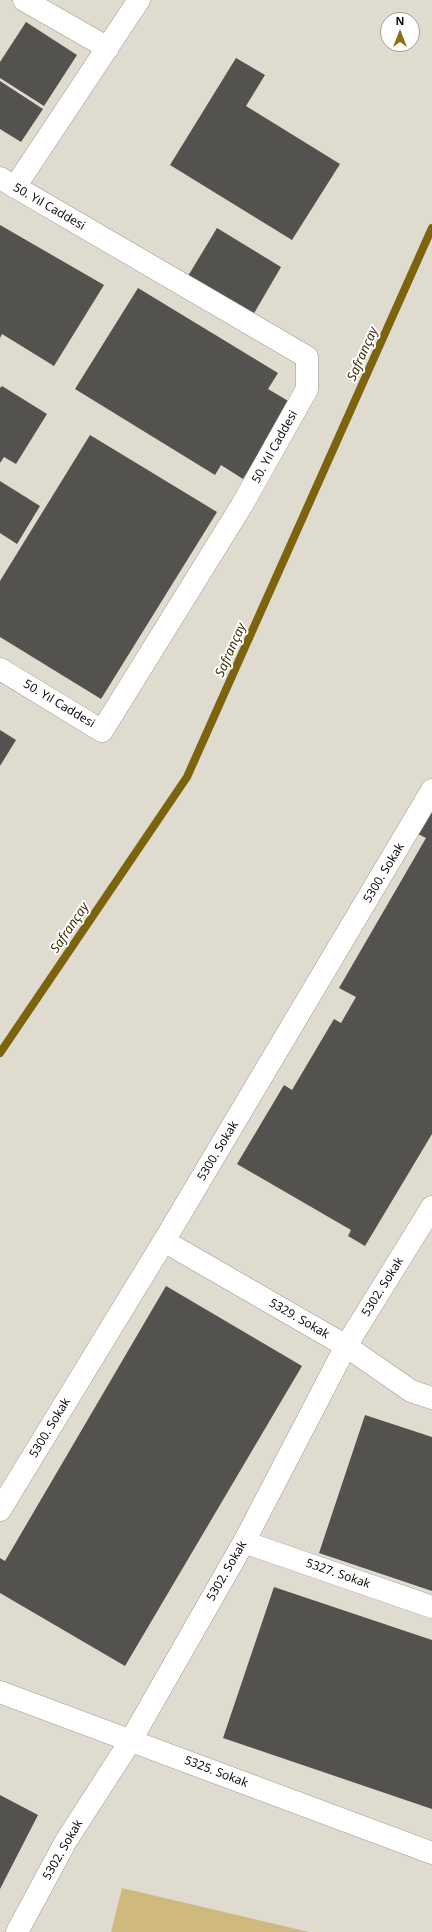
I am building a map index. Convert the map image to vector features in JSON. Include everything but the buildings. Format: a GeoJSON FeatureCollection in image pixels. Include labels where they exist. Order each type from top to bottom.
{"type":"FeatureCollection","features":[{"type":"Feature","properties":{"kind":"street"},"geometry":{"type":"LineString","coordinates":[[24,0],[108,48]]}},
{"type":"Feature","properties":{"kind":"street"},"geometry":{"type":"LineString","coordinates":[[8,183],[108,48],[139,0]]}},
{"type":"Feature","properties":{"kind":"street","name":"50. Yıl Caddesi"},"geometry":{"type":"LineString","coordinates":[[0,669],[102,731],[242,505],[307,389],[307,358],[8,183]]}},
{"type":"Feature","properties":{"kind":"street","name":"5300. Sokak"},"geometry":{"type":"LineString","coordinates":[[0,1510],[164,1241],[432,790]]}},
{"type":"Feature","properties":{"kind":"street","name":"5302. Sokak"},"geometry":{"type":"LineString","coordinates":[[16,1932],[66,1841],[131,1740],[244,1542],[346,1346],[432,1206]]}},
{"type":"Feature","properties":{"kind":"street","name":"5329. Sokak"},"geometry":{"type":"LineString","coordinates":[[164,1241],[346,1346],[411,1391],[432,1398]]}},
{"type":"Feature","properties":{"kind":"street","name":"5327. Sokak"},"geometry":{"type":"LineString","coordinates":[[244,1542],[432,1607]]}},
{"type":"Feature","properties":{"kind":"street","name":"5325. Sokak"},"geometry":{"type":"LineString","coordinates":[[0,1692],[432,1853]]}},
{"type":"Feature","properties":{"kind":"shaded area"},"geometry":{"type":"Polygon","coordinates":[[[0,0],[432,0],[432,1932],[0,1932],[0,0]]]}},
{"type":"Feature","properties":{"kind":"shaded area"},"geometry":{"type":"Polygon","coordinates":[[[122,1888],[309,1932],[111,1932],[122,1888]]]}},
{"type":"Feature","properties":{"kind":"waterway","name":"Safrançay"},"geometry":{"type":"LineString","coordinates":[[0,1053],[187,777],[432,228]]}}]}
